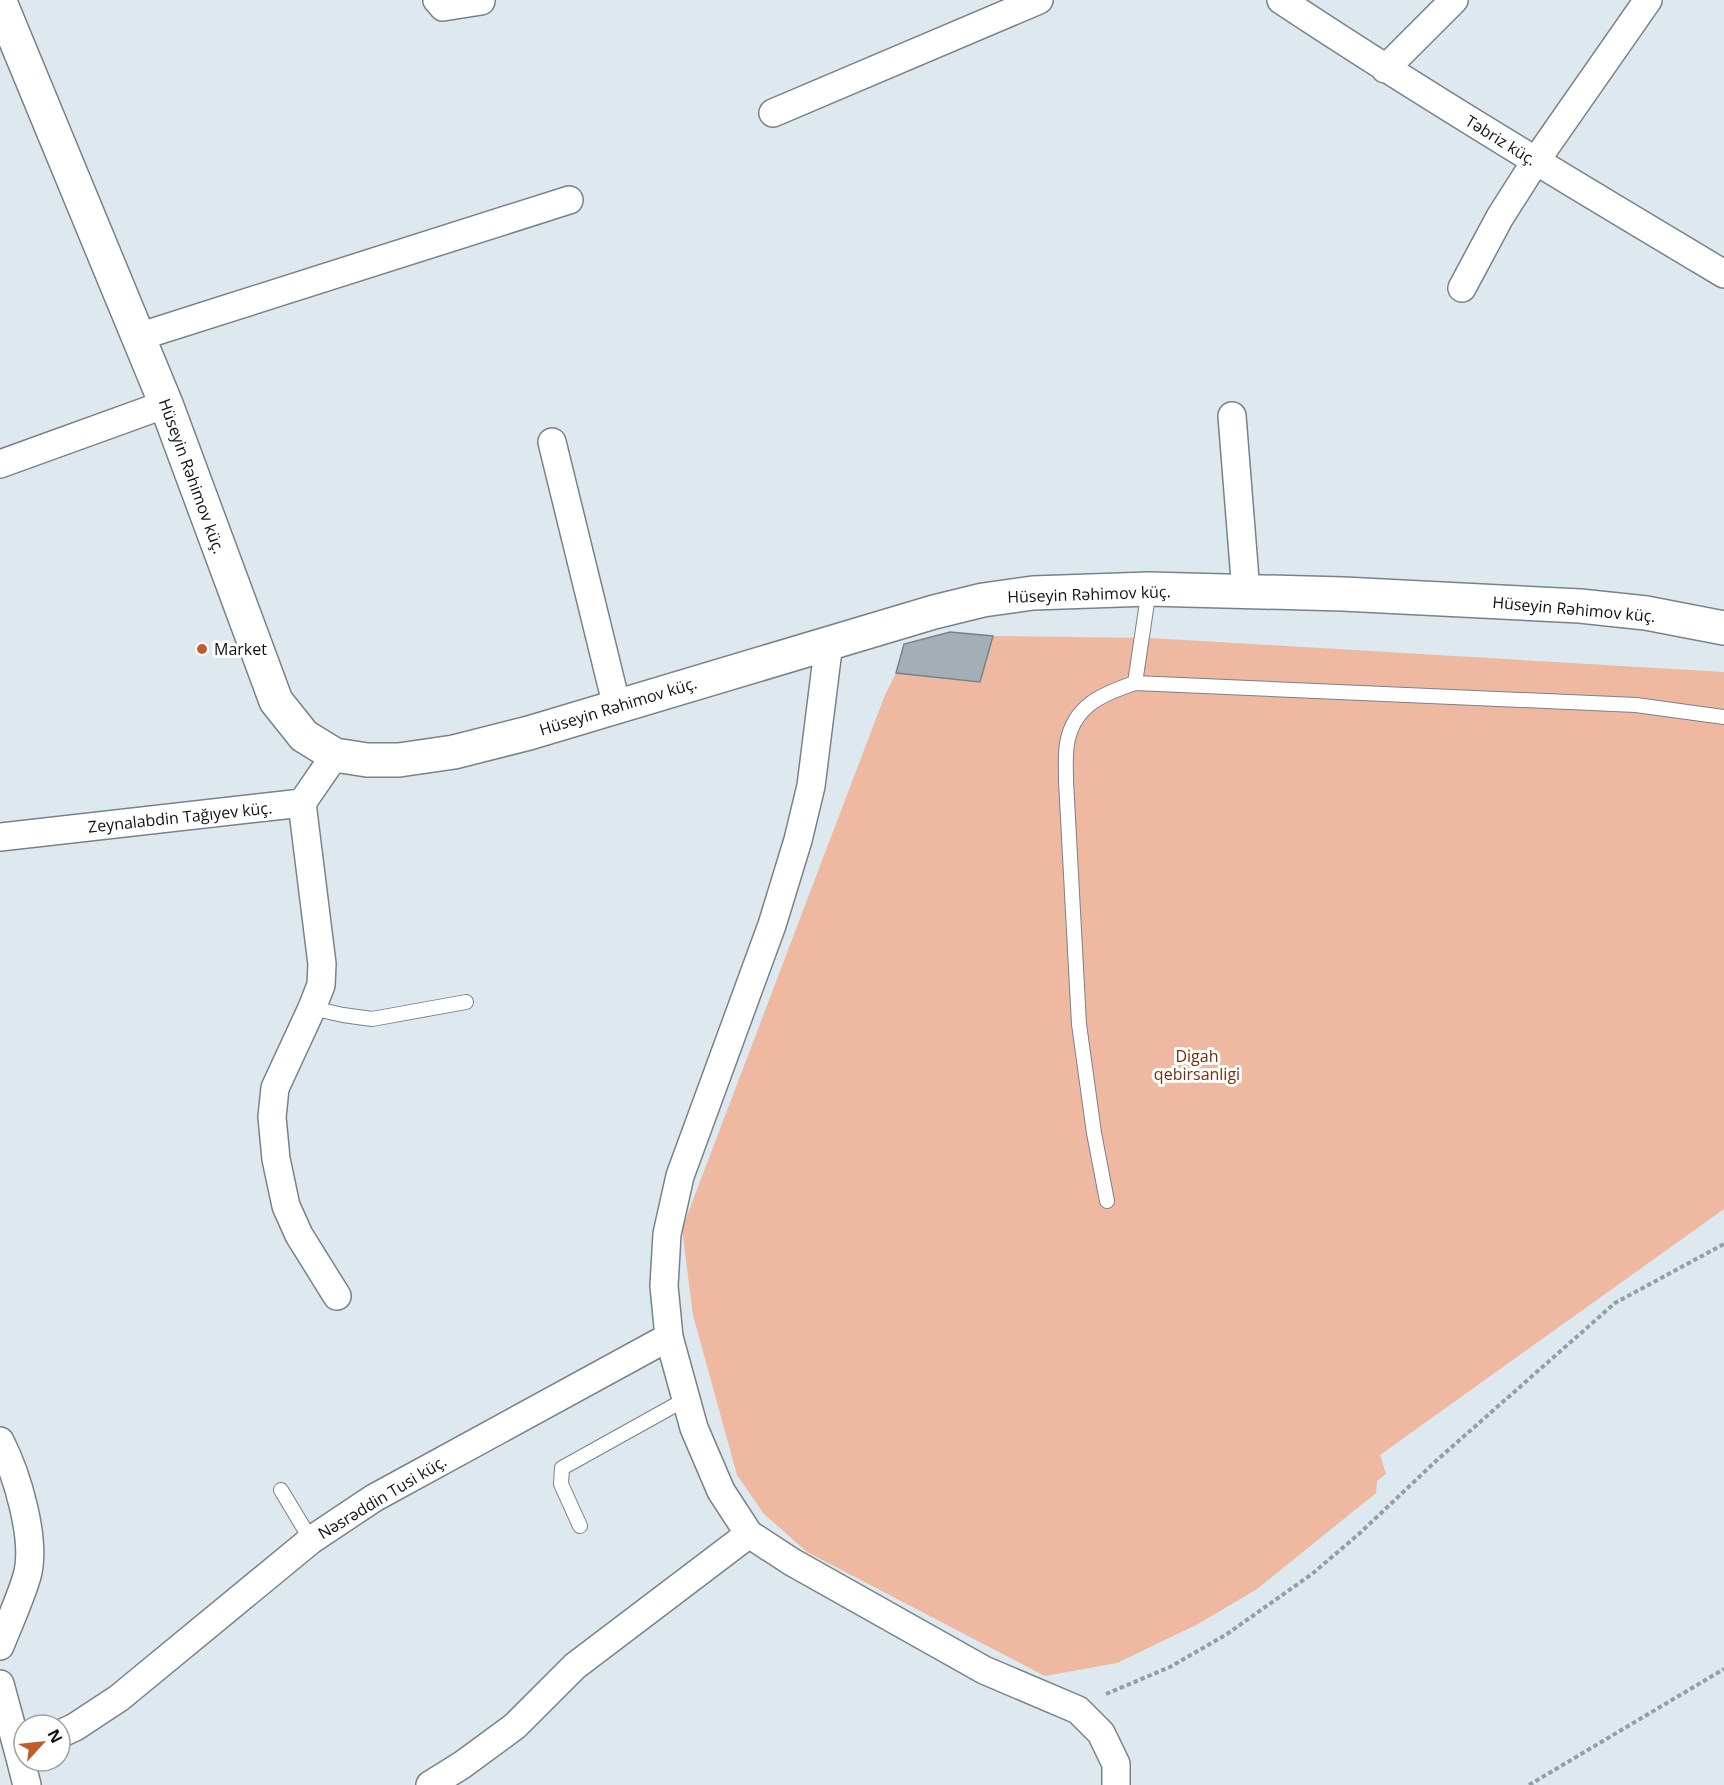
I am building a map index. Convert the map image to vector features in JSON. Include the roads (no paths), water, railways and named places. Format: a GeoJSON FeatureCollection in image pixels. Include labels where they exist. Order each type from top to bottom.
{"type":"FeatureCollection","features":[{"type":"Feature","properties":{"kind":"main road","name":"Hüseyin Rəhimov küç."},"geometry":{"type":"LineString","coordinates":[[0,2],[166,404],[276,700],[304,736],[335,755],[367,760],[399,760],[454,752],[529,733],[829,642],[982,600],[1033,593],[1149,589],[1343,594],[1580,606],[1646,613],[1724,628]]}},
{"type":"Feature","properties":{"kind":"street"},"geometry":{"type":"LineString","coordinates":[[437,0],[443,7],[482,1]]}},
{"type":"Feature","properties":{"kind":"street"},"geometry":{"type":"LineString","coordinates":[[772,113],[1039,0]]}},
{"type":"Feature","properties":{"kind":"street","name":"Təbriz küç."},"geometry":{"type":"LineString","coordinates":[[1281,0],[1385,69],[1535,162],[1724,274]]}},
{"type":"Feature","properties":{"kind":"street"},"geometry":{"type":"LineString","coordinates":[[1385,69],[1454,0]]}},
{"type":"Feature","properties":{"kind":"street"},"geometry":{"type":"LineString","coordinates":[[1462,288],[1500,217],[1535,162],[1648,0]]}},
{"type":"Feature","properties":{"kind":"street"},"geometry":{"type":"LineString","coordinates":[[138,337],[569,200]]}},
{"type":"Feature","properties":{"kind":"street"},"geometry":{"type":"LineString","coordinates":[[0,464],[166,404]]}},
{"type":"Feature","properties":{"kind":"street"},"geometry":{"type":"LineString","coordinates":[[1232,416],[1245,592]]}},
{"type":"Feature","properties":{"kind":"street"},"geometry":{"type":"LineString","coordinates":[[552,442],[617,707]]}},
{"type":"Feature","properties":{"kind":"street"},"geometry":{"type":"LineString","coordinates":[[829,642],[811,786],[798,840],[772,925],[680,1176],[667,1234],[664,1286],[669,1336],[694,1428],[721,1491],[749,1534],[792,1562],[984,1670],[1078,1710],[1101,1733],[1116,1764],[1116,1785]]}},
{"type":"Feature","properties":{"kind":"street"},"geometry":{"type":"LineString","coordinates":[[335,755],[302,803],[322,964],[321,985],[275,1088],[272,1117],[276,1160],[286,1206],[299,1235],[337,1296]]}},
{"type":"Feature","properties":{"kind":"street","name":"Zeynalabdin Tağıyev küç."},"geometry":{"type":"LineString","coordinates":[[0,837],[302,803]]}},
{"type":"Feature","properties":{"kind":"street","name":"Nəsrəddin Tusi küç."},"geometry":{"type":"LineString","coordinates":[[72,1727],[119,1698],[311,1540],[374,1498],[669,1336]]}},
{"type":"Feature","properties":{"kind":"street"},"geometry":{"type":"LineString","coordinates":[[0,1441],[19,1488],[29,1535],[27,1574],[0,1646]]}},
{"type":"Feature","properties":{"kind":"street"},"geometry":{"type":"LineString","coordinates":[[430,1785],[462,1766],[515,1726],[575,1666],[749,1534]]}},
{"type":"Feature","properties":{"kind":"street"},"geometry":{"type":"LineString","coordinates":[[0,1684],[12,1723]]}},
{"type":"Feature","properties":{"kind":"lane"},"geometry":{"type":"LineString","coordinates":[[1134,682],[1149,589]]}},
{"type":"Feature","properties":{"kind":"lane"},"geometry":{"type":"LineString","coordinates":[[1107,1201],[1094,1133],[1080,1024],[1066,782],[1066,745],[1073,723],[1089,703],[1106,692],[1134,682],[1636,705],[1724,717]]}},
{"type":"Feature","properties":{"kind":"lane"},"geometry":{"type":"LineString","coordinates":[[312,1008],[343,1016],[372,1019],[466,1002]]}},
{"type":"Feature","properties":{"kind":"lane"},"geometry":{"type":"LineString","coordinates":[[580,1526],[561,1484],[562,1468],[686,1399]]}},
{"type":"Feature","properties":{"kind":"lane"},"geometry":{"type":"LineString","coordinates":[[282,1490],[311,1540]]}},
{"type":"Feature","properties":{"kind":"place","name":"Market"},"geometry":{"type":"Point","coordinates":[202,649]}},
{"type":"Feature","properties":{"kind":"park label","name":"Digah qebirsanligi"},"geometry":{"type":"Point","coordinates":[1197,1065]}}]}
